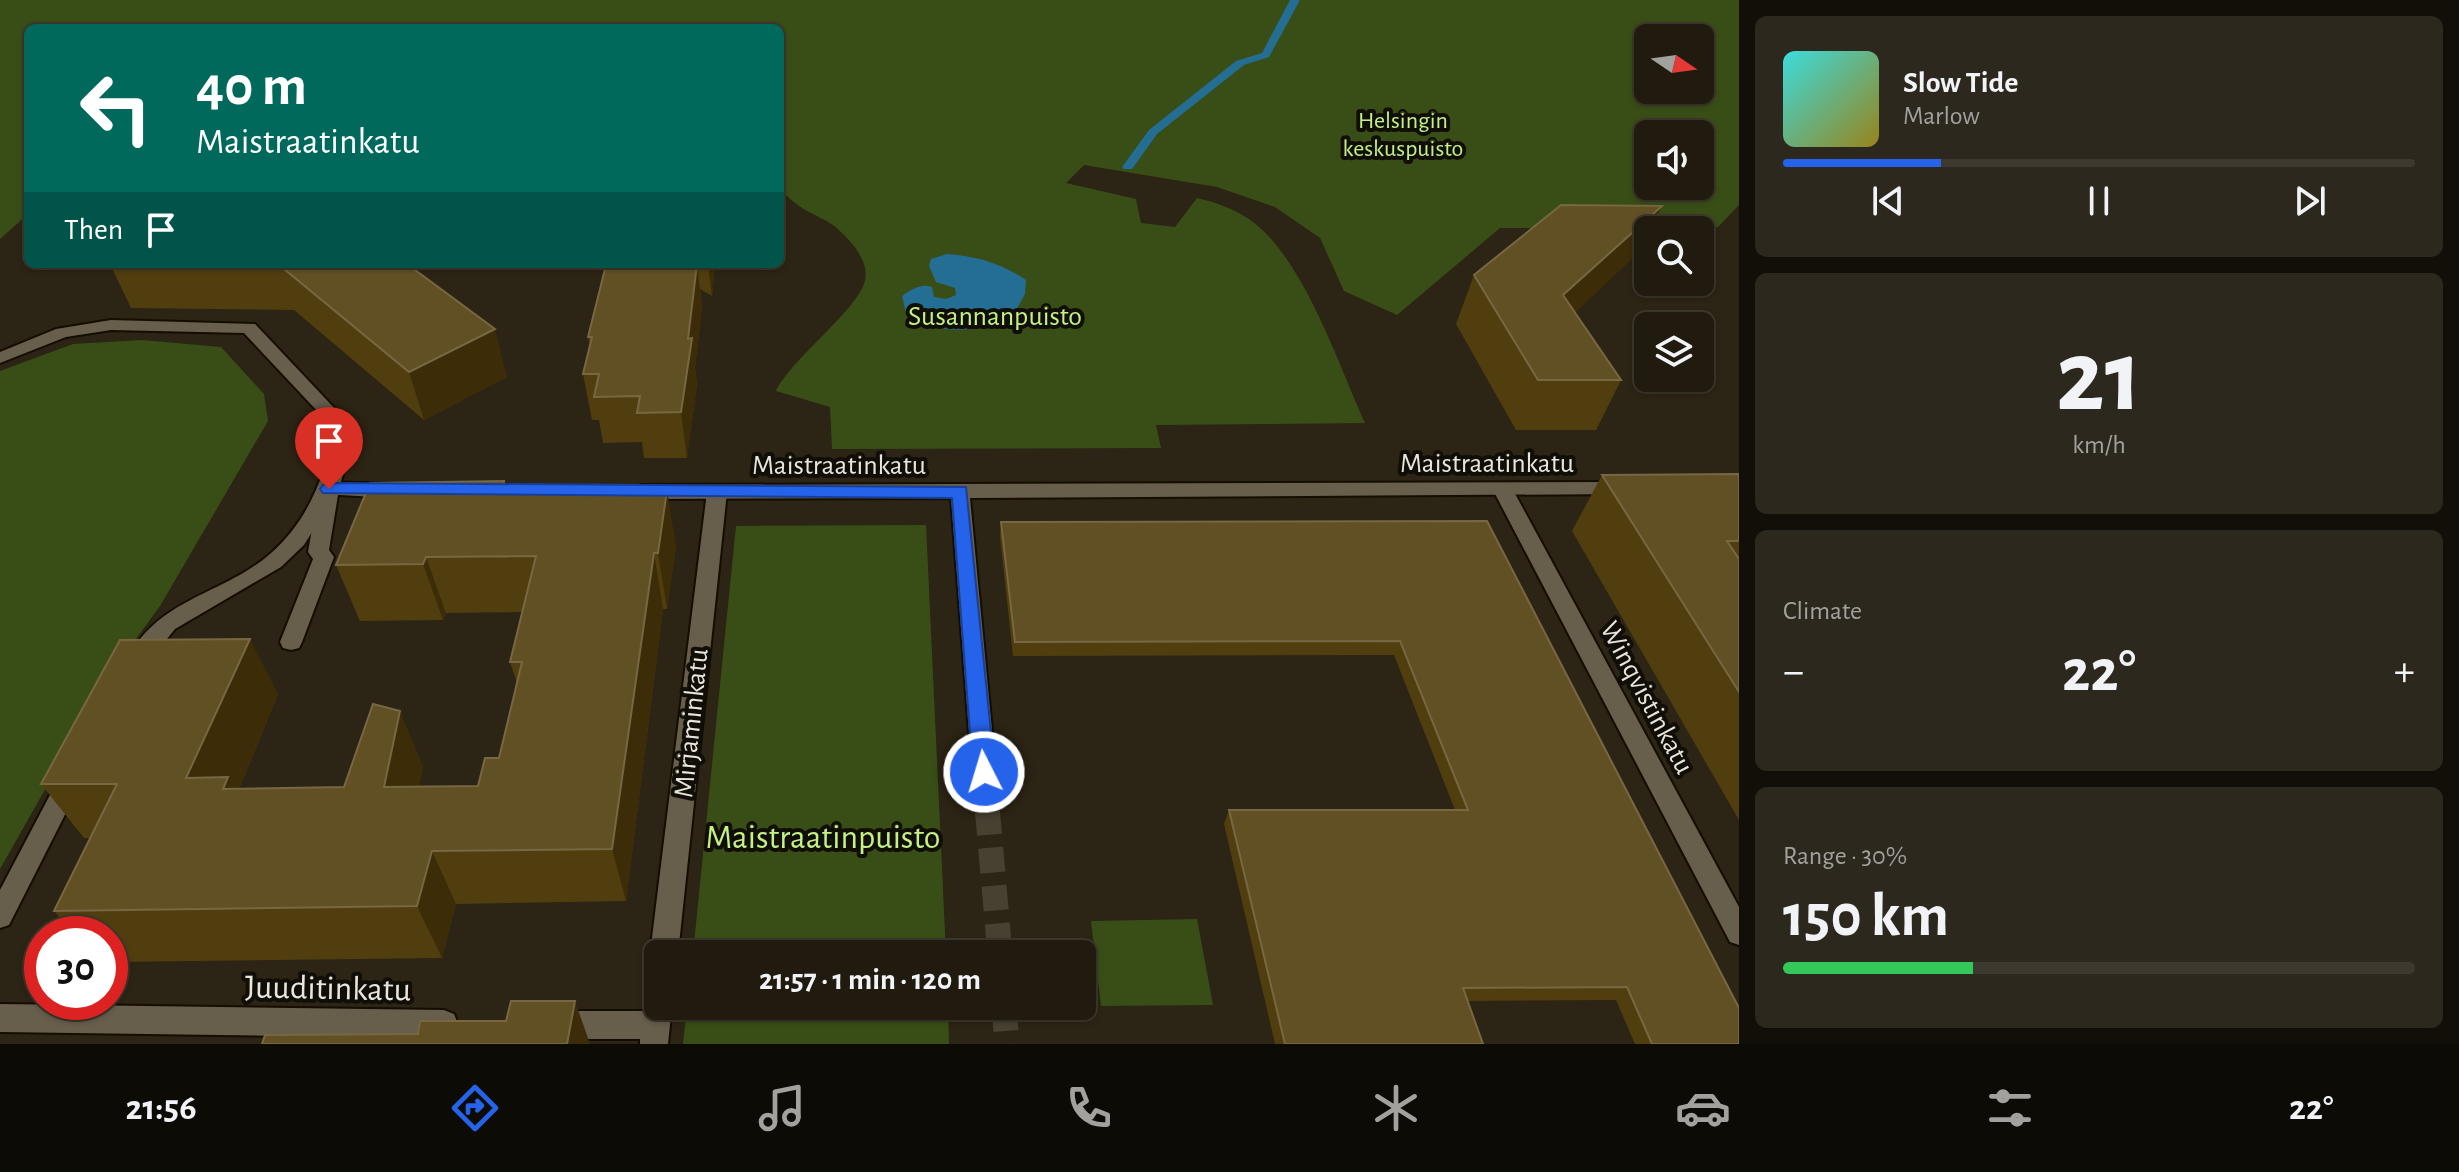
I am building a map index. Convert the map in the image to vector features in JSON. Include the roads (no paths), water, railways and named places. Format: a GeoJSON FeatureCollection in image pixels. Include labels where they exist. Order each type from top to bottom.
{"type":"FeatureCollection","features":[{"type":"Feature","properties":{"kind":"street"},"geometry":{"type":"LineString","coordinates":[[0,358],[62,333],[111,325],[249,328],[346,430],[329,489],[318,552],[324,557],[291,642]]}},
{"type":"Feature","properties":{"kind":"street"},"geometry":{"type":"LineString","coordinates":[[329,489],[406,491]]}},
{"type":"Feature","properties":{"kind":"street"},"geometry":{"type":"LineString","coordinates":[[123,679],[167,623],[274,562],[297,540],[329,489]]}},
{"type":"Feature","properties":{"kind":"street","name":"Maistraatinkatu"},"geometry":{"type":"LineString","coordinates":[[625,492],[1645,489]]}},
{"type":"Feature","properties":{"kind":"street","name":"Winqvistinkatu"},"geometry":{"type":"LineString","coordinates":[[1503,490],[1739,933]]}},
{"type":"Feature","properties":{"kind":"street","name":"Mirjaminkatu"},"geometry":{"type":"LineString","coordinates":[[666,940],[717,492]]}},
{"type":"Feature","properties":{"kind":"street"},"geometry":{"type":"LineString","coordinates":[[960,492],[984,772]]}},
{"type":"Feature","properties":{"kind":"street"},"geometry":{"type":"LineString","coordinates":[[0,916],[79,763]]}},
{"type":"Feature","properties":{"kind":"street","name":"Juuditinkatu"},"geometry":{"type":"LineString","coordinates":[[0,1018],[469,1025]]}},
{"type":"Feature","properties":{"kind":"street"},"geometry":{"type":"LineString","coordinates":[[531,1025],[656,1025]]}},
{"type":"Feature","properties":{"kind":"water"},"geometry":{"type":"Polygon","coordinates":[[[947,254],[988,261],[1026,280],[1025,294],[1014,314],[987,325],[960,330],[933,326],[906,313],[902,296],[916,288],[932,287],[934,297],[946,299],[956,295],[955,288],[936,282],[929,266],[931,259],[947,254]]]}},
{"type":"Feature","properties":{"kind":"waterway"},"geometry":{"type":"LineString","coordinates":[[1128,167],[1153,132],[1240,63],[1266,55],[1295,0]]}},
{"type":"Feature","properties":{"kind":"tunnel"},"geometry":{"type":"LineString","coordinates":[[984,772],[999,940]]}},
{"type":"Feature","properties":{"kind":"tunnel"},"geometry":{"type":"LineString","coordinates":[[1005,1020],[1007,1044]]}},
{"type":"Feature","properties":{"kind":"park label","name":"Helsingin keskuspuisto"},"geometry":{"type":"Point","coordinates":[1403,134]}},
{"type":"Feature","properties":{"kind":"park label","name":"Susannanpuisto"},"geometry":{"type":"Point","coordinates":[995,315]}},
{"type":"Feature","properties":{"kind":"park label","name":"Maistraatinpuisto"},"geometry":{"type":"Point","coordinates":[823,836]}}]}
